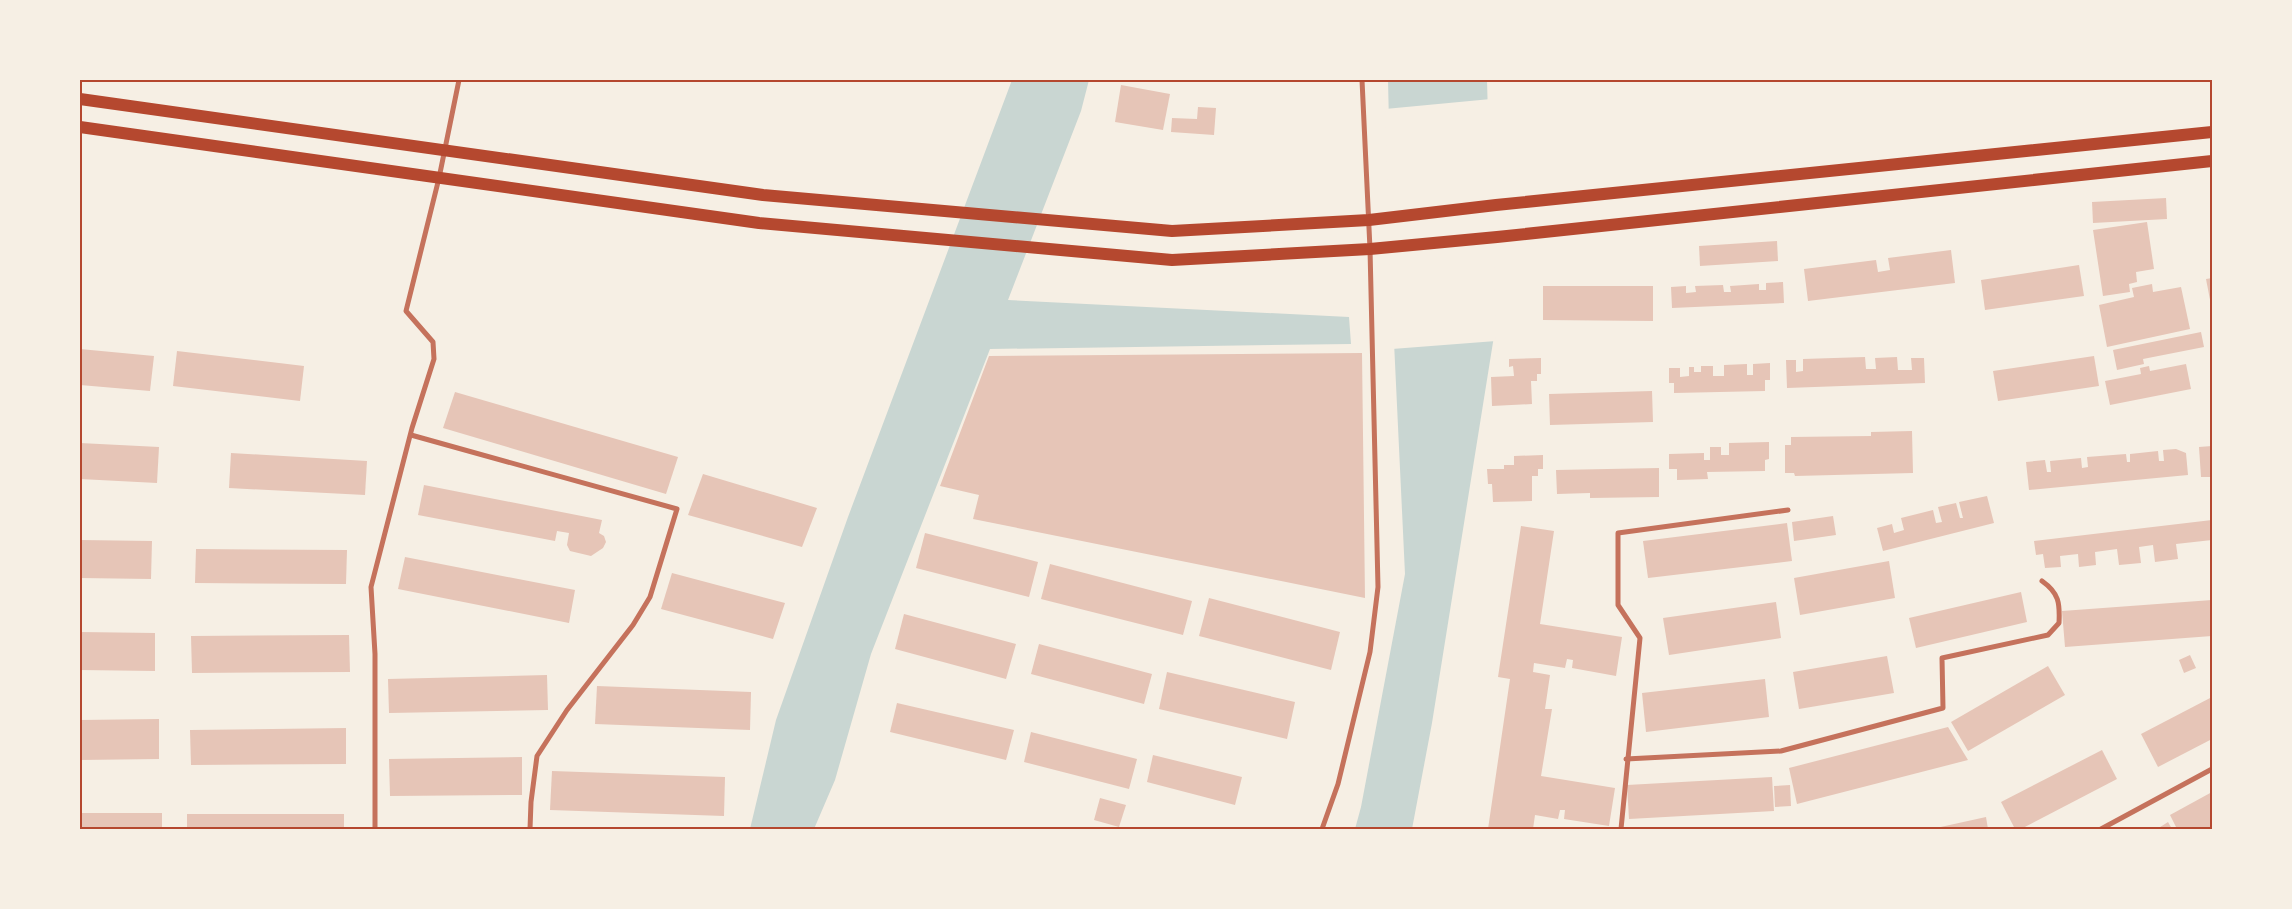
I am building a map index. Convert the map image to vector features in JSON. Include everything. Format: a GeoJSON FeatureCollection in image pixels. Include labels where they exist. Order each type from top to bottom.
{"type":"FeatureCollection","features":[{"type":"Feature","properties":{"kind":"main road"},"geometry":{"type":"LineString","coordinates":[[80,99],[763,194],[1172,232],[1369,220],[1496,205],[2212,132]]}},
{"type":"Feature","properties":{"kind":"main road"},"geometry":{"type":"LineString","coordinates":[[80,127],[759,223],[1172,260],[1370,249],[2212,161]]}},
{"type":"Feature","properties":{"kind":"street"},"geometry":{"type":"LineString","coordinates":[[374,829],[375,654],[371,587],[410,435],[434,359],[433,342],[406,310],[440,178],[459,80]]}},
{"type":"Feature","properties":{"kind":"street"},"geometry":{"type":"LineString","coordinates":[[1322,829],[1338,784],[1370,652],[1378,587],[1370,249],[1362,80]]}},
{"type":"Feature","properties":{"kind":"street"},"geometry":{"type":"LineString","coordinates":[[410,435],[678,509],[650,597],[633,625],[567,710],[537,756],[530,829]]}},
{"type":"Feature","properties":{"kind":"street"},"geometry":{"type":"LineString","coordinates":[[1621,829],[1626,759],[1640,638],[1618,605],[1618,533],[1788,510]]}},
{"type":"Feature","properties":{"kind":"street"},"geometry":{"type":"LineString","coordinates":[[1626,759],[1781,751],[1944,708],[1942,658],[2048,634],[2059,623],[2060,600],[2054,590],[2042,581]]}},
{"type":"Feature","properties":{"kind":"street"},"geometry":{"type":"LineString","coordinates":[[2101,829],[2212,769]]}},
{"type":"Feature","properties":{"kind":"shaded area"},"geometry":{"type":"Polygon","coordinates":[[[1012,80],[1089,80],[1081,111],[1008,300],[1349,317],[1351,344],[990,349],[871,654],[835,780],[814,829],[750,829],[776,720],[848,517],[1012,80]]]}},
{"type":"Feature","properties":{"kind":"shaded area"},"geometry":{"type":"Polygon","coordinates":[[[1388,80],[1487,80],[1494,336],[1432,723],[1412,829],[1355,829],[1361,807],[1405,574],[1394,342],[1388,80]]]}},
{"type":"Feature","properties":{"kind":"pier"},"geometry":{"type":"Polygon","coordinates":[[[1491,99],[1496,341],[1392,349],[1385,109],[1491,99]]]}},
{"type":"Feature","properties":{"kind":"building"},"geometry":{"type":"Polygon","coordinates":[[[1121,85],[1170,94],[1163,130],[1115,122],[1121,85]]]}},
{"type":"Feature","properties":{"kind":"building"},"geometry":{"type":"Polygon","coordinates":[[[1198,107],[1216,108],[1214,135],[1171,132],[1172,118],[1197,119],[1198,107]]]}},
{"type":"Feature","properties":{"kind":"building"},"geometry":{"type":"Polygon","coordinates":[[[2166,198],[2167,219],[2093,223],[2092,202],[2166,198]]]}},
{"type":"Feature","properties":{"kind":"building"},"geometry":{"type":"Polygon","coordinates":[[[2147,222],[2154,269],[2136,272],[2137,282],[2129,284],[2130,292],[2103,296],[2093,230],[2147,222]]]}},
{"type":"Feature","properties":{"kind":"building"},"geometry":{"type":"Polygon","coordinates":[[[1777,241],[1778,261],[1700,266],[1699,246],[1777,241]]]}},
{"type":"Feature","properties":{"kind":"building"},"geometry":{"type":"Polygon","coordinates":[[[1951,250],[1955,283],[1808,301],[1804,269],[1876,260],[1878,272],[1890,270],[1888,258],[1951,250]]]}},
{"type":"Feature","properties":{"kind":"building"},"geometry":{"type":"Polygon","coordinates":[[[2079,265],[2084,296],[1985,310],[1981,280],[2079,265]]]}},
{"type":"Feature","properties":{"kind":"building"},"geometry":{"type":"Polygon","coordinates":[[[2212,278],[2212,305],[2211,305],[2206,279],[2212,278]]]}},
{"type":"Feature","properties":{"kind":"building"},"geometry":{"type":"Polygon","coordinates":[[[1783,282],[1784,303],[1672,308],[1671,287],[1686,286],[1686,293],[1696,292],[1695,286],[1723,285],[1724,292],[1731,292],[1730,286],[1759,284],[1759,290],[1766,290],[1766,283],[1783,282]]]}},
{"type":"Feature","properties":{"kind":"building"},"geometry":{"type":"Polygon","coordinates":[[[2152,284],[2153,292],[2181,287],[2190,329],[2107,347],[2099,305],[2134,297],[2132,288],[2152,284]]]}},
{"type":"Feature","properties":{"kind":"building"},"geometry":{"type":"Polygon","coordinates":[[[1543,286],[1653,286],[1653,321],[1543,320],[1543,286]]]}},
{"type":"Feature","properties":{"kind":"building"},"geometry":{"type":"Polygon","coordinates":[[[2201,332],[2204,347],[2143,359],[2144,364],[2117,370],[2113,350],[2201,332]]]}},
{"type":"Feature","properties":{"kind":"building"},"geometry":{"type":"Polygon","coordinates":[[[80,349],[154,356],[150,391],[80,385],[80,349]]]}},
{"type":"Feature","properties":{"kind":"building"},"geometry":{"type":"Polygon","coordinates":[[[177,351],[304,366],[300,401],[173,386],[177,351]]]}},
{"type":"Feature","properties":{"kind":"building"},"geometry":{"type":"Polygon","coordinates":[[[1362,353],[1365,598],[973,519],[979,495],[940,486],[989,356],[1362,353]]]}},
{"type":"Feature","properties":{"kind":"building"},"geometry":{"type":"Polygon","coordinates":[[[2094,356],[2099,386],[1998,401],[1993,371],[2094,356]]]}},
{"type":"Feature","properties":{"kind":"building"},"geometry":{"type":"Polygon","coordinates":[[[1865,357],[1866,369],[1876,369],[1875,358],[1897,357],[1898,370],[1912,370],[1911,358],[1924,358],[1925,383],[1787,388],[1786,360],[1796,360],[1796,372],[1803,371],[1803,359],[1865,357]]]}},
{"type":"Feature","properties":{"kind":"building"},"geometry":{"type":"Polygon","coordinates":[[[1541,358],[1541,374],[1537,374],[1537,381],[1531,381],[1532,404],[1492,406],[1491,377],[1514,376],[1513,366],[1509,367],[1509,359],[1541,358]]]}},
{"type":"Feature","properties":{"kind":"building"},"geometry":{"type":"Polygon","coordinates":[[[1770,363],[1770,380],[1765,380],[1765,391],[1674,393],[1674,383],[1669,383],[1669,368],[1680,368],[1680,377],[1689,376],[1689,367],[1694,367],[1694,372],[1701,372],[1701,366],[1713,366],[1713,376],[1724,376],[1724,365],[1747,364],[1747,375],[1753,375],[1753,364],[1770,363]]]}},
{"type":"Feature","properties":{"kind":"building"},"geometry":{"type":"Polygon","coordinates":[[[2186,364],[2191,389],[2110,405],[2105,381],[2141,374],[2140,368],[2149,366],[2150,371],[2186,364]]]}},
{"type":"Feature","properties":{"kind":"building"},"geometry":{"type":"Polygon","coordinates":[[[1652,391],[1653,422],[1550,425],[1549,394],[1652,391]]]}},
{"type":"Feature","properties":{"kind":"building"},"geometry":{"type":"Polygon","coordinates":[[[455,392],[678,457],[666,494],[443,428],[455,392]]]}},
{"type":"Feature","properties":{"kind":"building"},"geometry":{"type":"Polygon","coordinates":[[[1912,431],[1913,473],[1795,476],[1794,473],[1785,473],[1785,445],[1791,445],[1791,437],[1871,436],[1871,432],[1912,431]]]}},
{"type":"Feature","properties":{"kind":"building"},"geometry":{"type":"Polygon","coordinates":[[[1769,442],[1769,459],[1765,460],[1765,471],[1707,472],[1708,479],[1677,480],[1677,469],[1669,469],[1669,454],[1704,453],[1704,460],[1710,460],[1710,447],[1721,447],[1721,455],[1729,455],[1729,443],[1769,442]]]}},
{"type":"Feature","properties":{"kind":"building"},"geometry":{"type":"Polygon","coordinates":[[[80,443],[159,447],[157,483],[80,479],[80,443]]]}},
{"type":"Feature","properties":{"kind":"building"},"geometry":{"type":"Polygon","coordinates":[[[2212,446],[2212,477],[2201,477],[2199,447],[2212,446]]]}},
{"type":"Feature","properties":{"kind":"building"},"geometry":{"type":"Polygon","coordinates":[[[2176,449],[2186,453],[2188,475],[2029,490],[2026,462],[2045,460],[2047,472],[2051,472],[2050,461],[2081,458],[2082,468],[2088,467],[2087,457],[2126,454],[2127,462],[2130,462],[2130,454],[2158,451],[2159,461],[2164,461],[2163,450],[2176,449]]]}},
{"type":"Feature","properties":{"kind":"building"},"geometry":{"type":"Polygon","coordinates":[[[231,453],[367,461],[365,495],[229,488],[231,453]]]}},
{"type":"Feature","properties":{"kind":"building"},"geometry":{"type":"Polygon","coordinates":[[[1543,455],[1543,469],[1538,469],[1538,476],[1532,476],[1532,501],[1493,502],[1492,484],[1488,484],[1487,469],[1504,469],[1504,465],[1514,465],[1514,456],[1543,455]]]}},
{"type":"Feature","properties":{"kind":"building"},"geometry":{"type":"Polygon","coordinates":[[[1659,468],[1659,497],[1590,498],[1590,493],[1557,494],[1556,470],[1659,468]]]}},
{"type":"Feature","properties":{"kind":"building"},"geometry":{"type":"Polygon","coordinates":[[[703,474],[817,508],[802,547],[688,515],[703,474]]]}},
{"type":"Feature","properties":{"kind":"building"},"geometry":{"type":"Polygon","coordinates":[[[424,485],[602,520],[599,533],[604,536],[606,542],[603,548],[591,556],[570,551],[567,545],[569,533],[557,531],[555,541],[418,515],[424,485]]]}},
{"type":"Feature","properties":{"kind":"building"},"geometry":{"type":"Polygon","coordinates":[[[1987,496],[1994,523],[1883,551],[1877,528],[1892,524],[1894,533],[1904,530],[1901,518],[1933,510],[1936,523],[1942,522],[1938,507],[1956,503],[1960,518],[1963,518],[1959,502],[1987,496]]]}},
{"type":"Feature","properties":{"kind":"building"},"geometry":{"type":"Polygon","coordinates":[[[1833,516],[1836,535],[1794,541],[1792,522],[1833,516]]]}},
{"type":"Feature","properties":{"kind":"building"},"geometry":{"type":"Polygon","coordinates":[[[2212,520],[2212,540],[2176,544],[2178,559],[2155,562],[2153,545],[2139,547],[2141,563],[2119,565],[2117,549],[2095,552],[2096,565],[2079,567],[2078,554],[2060,556],[2061,567],[2045,568],[2043,554],[2036,555],[2034,541],[2212,520]]]}},
{"type":"Feature","properties":{"kind":"building"},"geometry":{"type":"Polygon","coordinates":[[[1787,523],[1792,561],[1648,578],[1643,541],[1787,523]]]}},
{"type":"Feature","properties":{"kind":"building"},"geometry":{"type":"Polygon","coordinates":[[[1521,526],[1554,531],[1540,624],[1622,637],[1616,676],[1572,668],[1573,660],[1567,659],[1565,668],[1534,663],[1533,672],[1550,675],[1545,709],[1552,709],[1541,776],[1615,788],[1609,826],[1564,819],[1565,810],[1560,810],[1558,819],[1535,815],[1533,829],[1488,829],[1510,679],[1498,677],[1521,526]]]}},
{"type":"Feature","properties":{"kind":"building"},"geometry":{"type":"Polygon","coordinates":[[[925,533],[1038,562],[1029,597],[916,568],[925,533]]]}},
{"type":"Feature","properties":{"kind":"building"},"geometry":{"type":"Polygon","coordinates":[[[80,540],[152,541],[151,579],[80,578],[80,540]]]}},
{"type":"Feature","properties":{"kind":"building"},"geometry":{"type":"Polygon","coordinates":[[[196,549],[347,550],[346,584],[195,583],[196,549]]]}},
{"type":"Feature","properties":{"kind":"building"},"geometry":{"type":"Polygon","coordinates":[[[405,557],[575,590],[569,623],[398,589],[405,557]]]}},
{"type":"Feature","properties":{"kind":"building"},"geometry":{"type":"Polygon","coordinates":[[[1889,561],[1895,598],[1800,615],[1794,578],[1889,561]]]}},
{"type":"Feature","properties":{"kind":"building"},"geometry":{"type":"Polygon","coordinates":[[[1050,564],[1192,601],[1183,635],[1041,599],[1050,564]]]}},
{"type":"Feature","properties":{"kind":"building"},"geometry":{"type":"Polygon","coordinates":[[[672,573],[785,603],[773,639],[661,609],[672,573]]]}},
{"type":"Feature","properties":{"kind":"building"},"geometry":{"type":"Polygon","coordinates":[[[2021,592],[2027,622],[1916,648],[1909,618],[2021,592]]]}},
{"type":"Feature","properties":{"kind":"building"},"geometry":{"type":"Polygon","coordinates":[[[1209,598],[1340,632],[1331,670],[1199,636],[1209,598]]]}},
{"type":"Feature","properties":{"kind":"building"},"geometry":{"type":"Polygon","coordinates":[[[2212,600],[2212,636],[2065,647],[2062,611],[2212,600]]]}},
{"type":"Feature","properties":{"kind":"building"},"geometry":{"type":"Polygon","coordinates":[[[1776,602],[1781,638],[1669,655],[1663,618],[1776,602]]]}},
{"type":"Feature","properties":{"kind":"building"},"geometry":{"type":"Polygon","coordinates":[[[904,614],[1016,644],[1006,679],[895,649],[904,614]]]}},
{"type":"Feature","properties":{"kind":"building"},"geometry":{"type":"Polygon","coordinates":[[[80,632],[155,633],[155,671],[80,670],[80,632]]]}},
{"type":"Feature","properties":{"kind":"building"},"geometry":{"type":"Polygon","coordinates":[[[349,635],[350,672],[192,673],[191,636],[349,635]]]}},
{"type":"Feature","properties":{"kind":"building"},"geometry":{"type":"Polygon","coordinates":[[[1039,644],[1152,674],[1144,704],[1031,674],[1039,644]]]}},
{"type":"Feature","properties":{"kind":"building"},"geometry":{"type":"Polygon","coordinates":[[[2190,655],[2196,668],[2184,673],[2179,660],[2190,655]]]}},
{"type":"Feature","properties":{"kind":"building"},"geometry":{"type":"Polygon","coordinates":[[[1887,656],[1894,693],[1799,709],[1793,672],[1887,656]]]}},
{"type":"Feature","properties":{"kind":"building"},"geometry":{"type":"Polygon","coordinates":[[[2048,666],[2065,695],[1968,751],[1951,722],[2048,666]]]}},
{"type":"Feature","properties":{"kind":"building"},"geometry":{"type":"Polygon","coordinates":[[[1167,672],[1295,702],[1287,739],[1159,709],[1167,672]]]}},
{"type":"Feature","properties":{"kind":"building"},"geometry":{"type":"Polygon","coordinates":[[[547,675],[548,710],[389,713],[388,679],[547,675]]]}},
{"type":"Feature","properties":{"kind":"building"},"geometry":{"type":"Polygon","coordinates":[[[1765,679],[1769,717],[1646,732],[1642,693],[1765,679]]]}},
{"type":"Feature","properties":{"kind":"building"},"geometry":{"type":"Polygon","coordinates":[[[597,686],[751,692],[750,730],[595,724],[597,686]]]}},
{"type":"Feature","properties":{"kind":"building"},"geometry":{"type":"Polygon","coordinates":[[[2212,697],[2212,739],[2158,767],[2141,734],[2212,697]]]}},
{"type":"Feature","properties":{"kind":"building"},"geometry":{"type":"Polygon","coordinates":[[[897,703],[1014,730],[1006,760],[890,732],[897,703]]]}},
{"type":"Feature","properties":{"kind":"building"},"geometry":{"type":"Polygon","coordinates":[[[159,719],[159,759],[80,760],[80,720],[159,719]]]}},
{"type":"Feature","properties":{"kind":"building"},"geometry":{"type":"Polygon","coordinates":[[[1948,727],[1968,760],[1797,804],[1789,768],[1948,727]]]}},
{"type":"Feature","properties":{"kind":"building"},"geometry":{"type":"Polygon","coordinates":[[[346,728],[346,764],[191,765],[190,730],[346,728]]]}},
{"type":"Feature","properties":{"kind":"building"},"geometry":{"type":"Polygon","coordinates":[[[1031,732],[1137,759],[1129,789],[1024,762],[1031,732]]]}},
{"type":"Feature","properties":{"kind":"building"},"geometry":{"type":"Polygon","coordinates":[[[2102,750],[2117,779],[2021,829],[2015,829],[2001,802],[2102,750]]]}},
{"type":"Feature","properties":{"kind":"building"},"geometry":{"type":"Polygon","coordinates":[[[1153,755],[1242,777],[1235,805],[1147,782],[1153,755]]]}},
{"type":"Feature","properties":{"kind":"building"},"geometry":{"type":"Polygon","coordinates":[[[522,757],[522,795],[390,796],[389,759],[522,757]]]}},
{"type":"Feature","properties":{"kind":"building"},"geometry":{"type":"Polygon","coordinates":[[[552,771],[725,777],[724,816],[550,810],[552,771]]]}},
{"type":"Feature","properties":{"kind":"building"},"geometry":{"type":"Polygon","coordinates":[[[1772,777],[1774,811],[1629,819],[1627,785],[1772,777]]]}},
{"type":"Feature","properties":{"kind":"building"},"geometry":{"type":"Polygon","coordinates":[[[1790,785],[1791,806],[1775,807],[1774,786],[1790,785]]]}},
{"type":"Feature","properties":{"kind":"building"},"geometry":{"type":"Polygon","coordinates":[[[2212,792],[2212,826],[2206,829],[2177,829],[2170,815],[2212,792]]]}},
{"type":"Feature","properties":{"kind":"building"},"geometry":{"type":"Polygon","coordinates":[[[1100,798],[1126,805],[1119,827],[1094,820],[1100,798]]]}},
{"type":"Feature","properties":{"kind":"building"},"geometry":{"type":"Polygon","coordinates":[[[80,813],[162,813],[162,829],[80,829],[80,813]]]}},
{"type":"Feature","properties":{"kind":"building"},"geometry":{"type":"Polygon","coordinates":[[[187,814],[344,814],[344,829],[187,829],[187,814]]]}},
{"type":"Feature","properties":{"kind":"building"},"geometry":{"type":"Polygon","coordinates":[[[1986,817],[1988,829],[1936,829],[1936,828],[1986,817]]]}},
{"type":"Feature","properties":{"kind":"building"},"geometry":{"type":"Polygon","coordinates":[[[2168,822],[2172,829],[2157,829],[2168,822]]]}}]}
